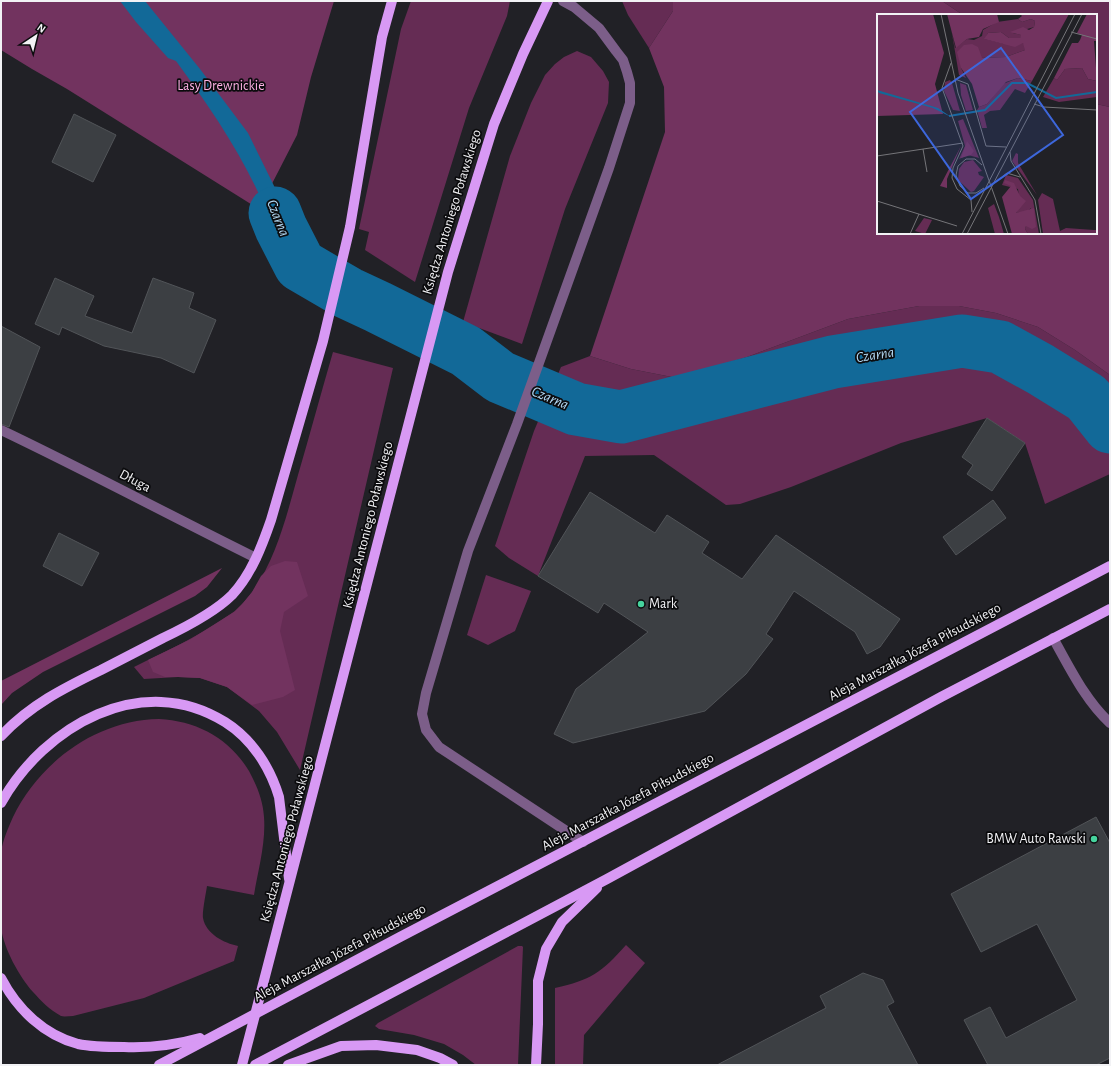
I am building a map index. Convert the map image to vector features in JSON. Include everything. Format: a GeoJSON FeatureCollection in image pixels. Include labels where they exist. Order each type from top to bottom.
{"type":"FeatureCollection","features":[{"type":"Feature","properties":{"kind":"main road"},"geometry":{"type":"LineString","coordinates":[[1,736],[21,717],[49,696],[196,621],[225,601],[241,584],[256,558],[271,520],[323,341],[350,227],[382,37],[392,1]]}},
{"type":"Feature","properties":{"kind":"main road","name":"Księdza Antoniego Poławskiego"},"geometry":{"type":"LineString","coordinates":[[242,1065],[448,272],[494,124],[520,61],[548,1]]}},
{"type":"Feature","properties":{"kind":"main road","name":"Aleja Marszałka Józefa Piłsudskiego"},"geometry":{"type":"LineString","coordinates":[[159,1065],[219,1032],[1110,566]]}},
{"type":"Feature","properties":{"kind":"main road"},"geometry":{"type":"LineString","coordinates":[[255,1065],[607,879],[877,731],[1110,609]]}},
{"type":"Feature","properties":{"kind":"main road"},"geometry":{"type":"LineString","coordinates":[[1,803],[16,779],[36,756],[56,738],[86,720],[118,708],[141,703],[159,702],[192,707],[211,714],[237,730],[251,744],[269,772],[276,786],[279,797],[289,885]]}},
{"type":"Feature","properties":{"kind":"main road"},"geometry":{"type":"LineString","coordinates":[[536,1065],[538,981],[546,949],[562,922],[607,879]]}},
{"type":"Feature","properties":{"kind":"main road"},"geometry":{"type":"LineString","coordinates":[[1,978],[17,1002],[32,1019],[54,1035],[79,1044],[114,1047],[152,1047],[184,1042],[219,1032]]}},
{"type":"Feature","properties":{"kind":"main road"},"geometry":{"type":"LineString","coordinates":[[288,1065],[341,1046],[376,1045],[417,1050],[440,1058],[452,1065]]}},
{"type":"Feature","properties":{"kind":"street"},"geometry":{"type":"LineString","coordinates":[[563,1],[574,7],[598,28],[623,60],[630,83],[630,103],[609,168],[518,424],[468,551],[426,693],[422,714],[426,730],[439,747],[583,842]]}},
{"type":"Feature","properties":{"kind":"street","name":"Długa"},"geometry":{"type":"LineString","coordinates":[[1,430],[61,458],[171,516],[256,558]]}},
{"type":"Feature","properties":{"kind":"street"},"geometry":{"type":"LineString","coordinates":[[1053,638],[1079,685],[1103,717],[1110,723]]}},
{"type":"Feature","properties":{"kind":"shaded area"},"geometry":{"type":"Polygon","coordinates":[[[411,1],[510,1],[507,16],[469,108],[415,282],[365,250],[369,232],[359,229],[401,29],[411,1]]]}},
{"type":"Feature","properties":{"kind":"shaded area"},"geometry":{"type":"Polygon","coordinates":[[[622,1],[673,1],[673,11],[649,48],[628,15],[622,1]]]}},
{"type":"Feature","properties":{"kind":"shaded area"},"geometry":{"type":"Polygon","coordinates":[[[942,1],[1110,1],[1110,107],[1097,104],[1097,14],[962,14],[942,1]]]}},
{"type":"Feature","properties":{"kind":"shaded area"},"geometry":{"type":"Polygon","coordinates":[[[577,51],[591,57],[603,71],[609,82],[608,103],[565,209],[522,344],[463,322],[510,156],[531,103],[545,75],[564,57],[577,51]]]}},
{"type":"Feature","properties":{"kind":"shaded area"},"geometry":{"type":"Polygon","coordinates":[[[919,306],[959,306],[996,313],[1038,327],[1075,350],[1110,375],[1110,474],[1045,504],[1025,443],[987,418],[901,443],[791,487],[740,504],[726,505],[654,455],[585,456],[538,576],[509,558],[495,546],[534,431],[561,367],[590,356],[631,369],[677,378],[747,357],[848,319],[919,306]]]}},
{"type":"Feature","properties":{"kind":"shaded area"},"geometry":{"type":"Polygon","coordinates":[[[333,352],[393,368],[300,770],[277,732],[259,711],[227,687],[200,678],[178,677],[144,679],[134,667],[197,635],[235,611],[248,598],[259,582],[276,548],[282,530],[333,352]]]}},
{"type":"Feature","properties":{"kind":"shaded area"},"geometry":{"type":"Polygon","coordinates":[[[486,575],[531,591],[515,631],[488,645],[467,635],[486,575]]]}},
{"type":"Feature","properties":{"kind":"shaded area"},"geometry":{"type":"Polygon","coordinates":[[[159,719],[186,723],[211,733],[222,741],[241,759],[249,771],[261,799],[264,817],[264,837],[254,895],[207,886],[205,898],[203,918],[205,924],[216,937],[227,943],[238,946],[234,961],[144,998],[73,1016],[61,1016],[46,1005],[28,986],[13,962],[5,945],[1,928],[1,852],[4,839],[13,817],[24,797],[54,762],[72,748],[92,736],[113,727],[136,721],[159,719]]]}},
{"type":"Feature","properties":{"kind":"shaded area"},"geometry":{"type":"Polygon","coordinates":[[[626,945],[645,963],[584,1035],[583,1065],[555,1065],[555,988],[578,982],[595,974],[626,945]]]}},
{"type":"Feature","properties":{"kind":"shaded area"},"geometry":{"type":"Polygon","coordinates":[[[518,946],[523,947],[518,1065],[476,1065],[463,1055],[444,1044],[414,1035],[379,1029],[375,1026],[378,1023],[518,946]]]}},
{"type":"Feature","properties":{"kind":"green space","name":"Lasy Drewnickie"},"geometry":{"type":"Polygon","coordinates":[[[1,1],[334,1],[311,77],[297,135],[259,209],[67,89],[1,50],[1,1]]]}},
{"type":"Feature","properties":{"kind":"green space"},"geometry":{"type":"Polygon","coordinates":[[[673,1],[942,1],[962,14],[877,14],[877,234],[1097,234],[1097,104],[1110,107],[1110,375],[1075,350],[1038,327],[996,313],[959,306],[919,306],[848,319],[747,357],[677,378],[631,369],[590,356],[665,132],[664,87],[649,48],[673,11],[673,1]]]}},
{"type":"Feature","properties":{"kind":"green space"},"geometry":{"type":"Polygon","coordinates":[[[285,561],[297,562],[308,596],[284,612],[280,631],[295,690],[283,697],[252,705],[227,687],[200,678],[165,677],[153,672],[148,660],[191,639],[234,612],[252,592],[261,576],[271,566],[285,561]]]}},
{"type":"Feature","properties":{"kind":"green space"},"geometry":{"type":"Polygon","coordinates":[[[222,568],[207,587],[195,596],[43,672],[12,693],[1,705],[1,681],[222,568]]]}},
{"type":"Feature","properties":{"kind":"water"},"geometry":{"type":"Polygon","coordinates":[[[120,1],[145,1],[200,69],[248,133],[279,196],[294,240],[305,256],[315,266],[311,285],[296,274],[290,265],[280,246],[250,175],[215,117],[176,61],[168,58],[136,22],[120,1]]]}},
{"type":"Feature","properties":{"kind":"building"},"geometry":{"type":"Polygon","coordinates":[[[74,114],[116,135],[93,182],[52,162],[74,114]]]}},
{"type":"Feature","properties":{"kind":"building"},"geometry":{"type":"Polygon","coordinates":[[[55,278],[94,296],[85,316],[132,333],[153,278],[194,293],[189,308],[216,320],[194,373],[161,358],[104,346],[62,327],[59,335],[35,324],[55,278]]]}},
{"type":"Feature","properties":{"kind":"building"},"geometry":{"type":"Polygon","coordinates":[[[1,326],[40,347],[9,427],[1,424],[1,326]]]}},
{"type":"Feature","properties":{"kind":"building"},"geometry":{"type":"Polygon","coordinates":[[[987,418],[1025,443],[992,491],[967,474],[973,465],[962,457],[987,418]]]}},
{"type":"Feature","properties":{"kind":"building"},"geometry":{"type":"Polygon","coordinates":[[[590,492],[655,533],[667,515],[709,542],[702,553],[742,579],[776,535],[900,619],[880,647],[867,654],[855,632],[794,591],[766,634],[773,639],[746,674],[705,711],[573,743],[554,734],[576,689],[648,632],[604,603],[598,613],[538,576],[590,492]]]}},
{"type":"Feature","properties":{"kind":"building"},"geometry":{"type":"Polygon","coordinates":[[[993,500],[1006,518],[956,555],[943,537],[993,500]]]}},
{"type":"Feature","properties":{"kind":"building"},"geometry":{"type":"Polygon","coordinates":[[[59,533],[99,553],[82,586],[43,566],[59,533]]]}},
{"type":"Feature","properties":{"kind":"building"},"geometry":{"type":"Polygon","coordinates":[[[1096,817],[1110,843],[1110,1058],[1096,1065],[988,1065],[964,1020],[990,1007],[1006,1038],[1077,1000],[1037,924],[981,952],[951,894],[1096,817]]]}},
{"type":"Feature","properties":{"kind":"building"},"geometry":{"type":"Polygon","coordinates":[[[863,973],[883,980],[894,1002],[887,1006],[918,1065],[717,1065],[826,1008],[820,996],[863,973]]]}},
{"type":"Feature","properties":{"kind":"waterway","name":"Czarna"},"geometry":{"type":"LineString","coordinates":[[275,213],[300,265],[348,293],[466,351],[500,377],[576,409],[621,417],[833,362],[962,341],[1000,347],[1040,369],[1087,398],[1110,427]]}},
{"type":"Feature","properties":{"kind":"place","name":"Mark"},"geometry":{"type":"Point","coordinates":[641,604]}},
{"type":"Feature","properties":{"kind":"place","name":"BMW Auto Rawski"},"geometry":{"type":"Point","coordinates":[1094,839]}}]}
